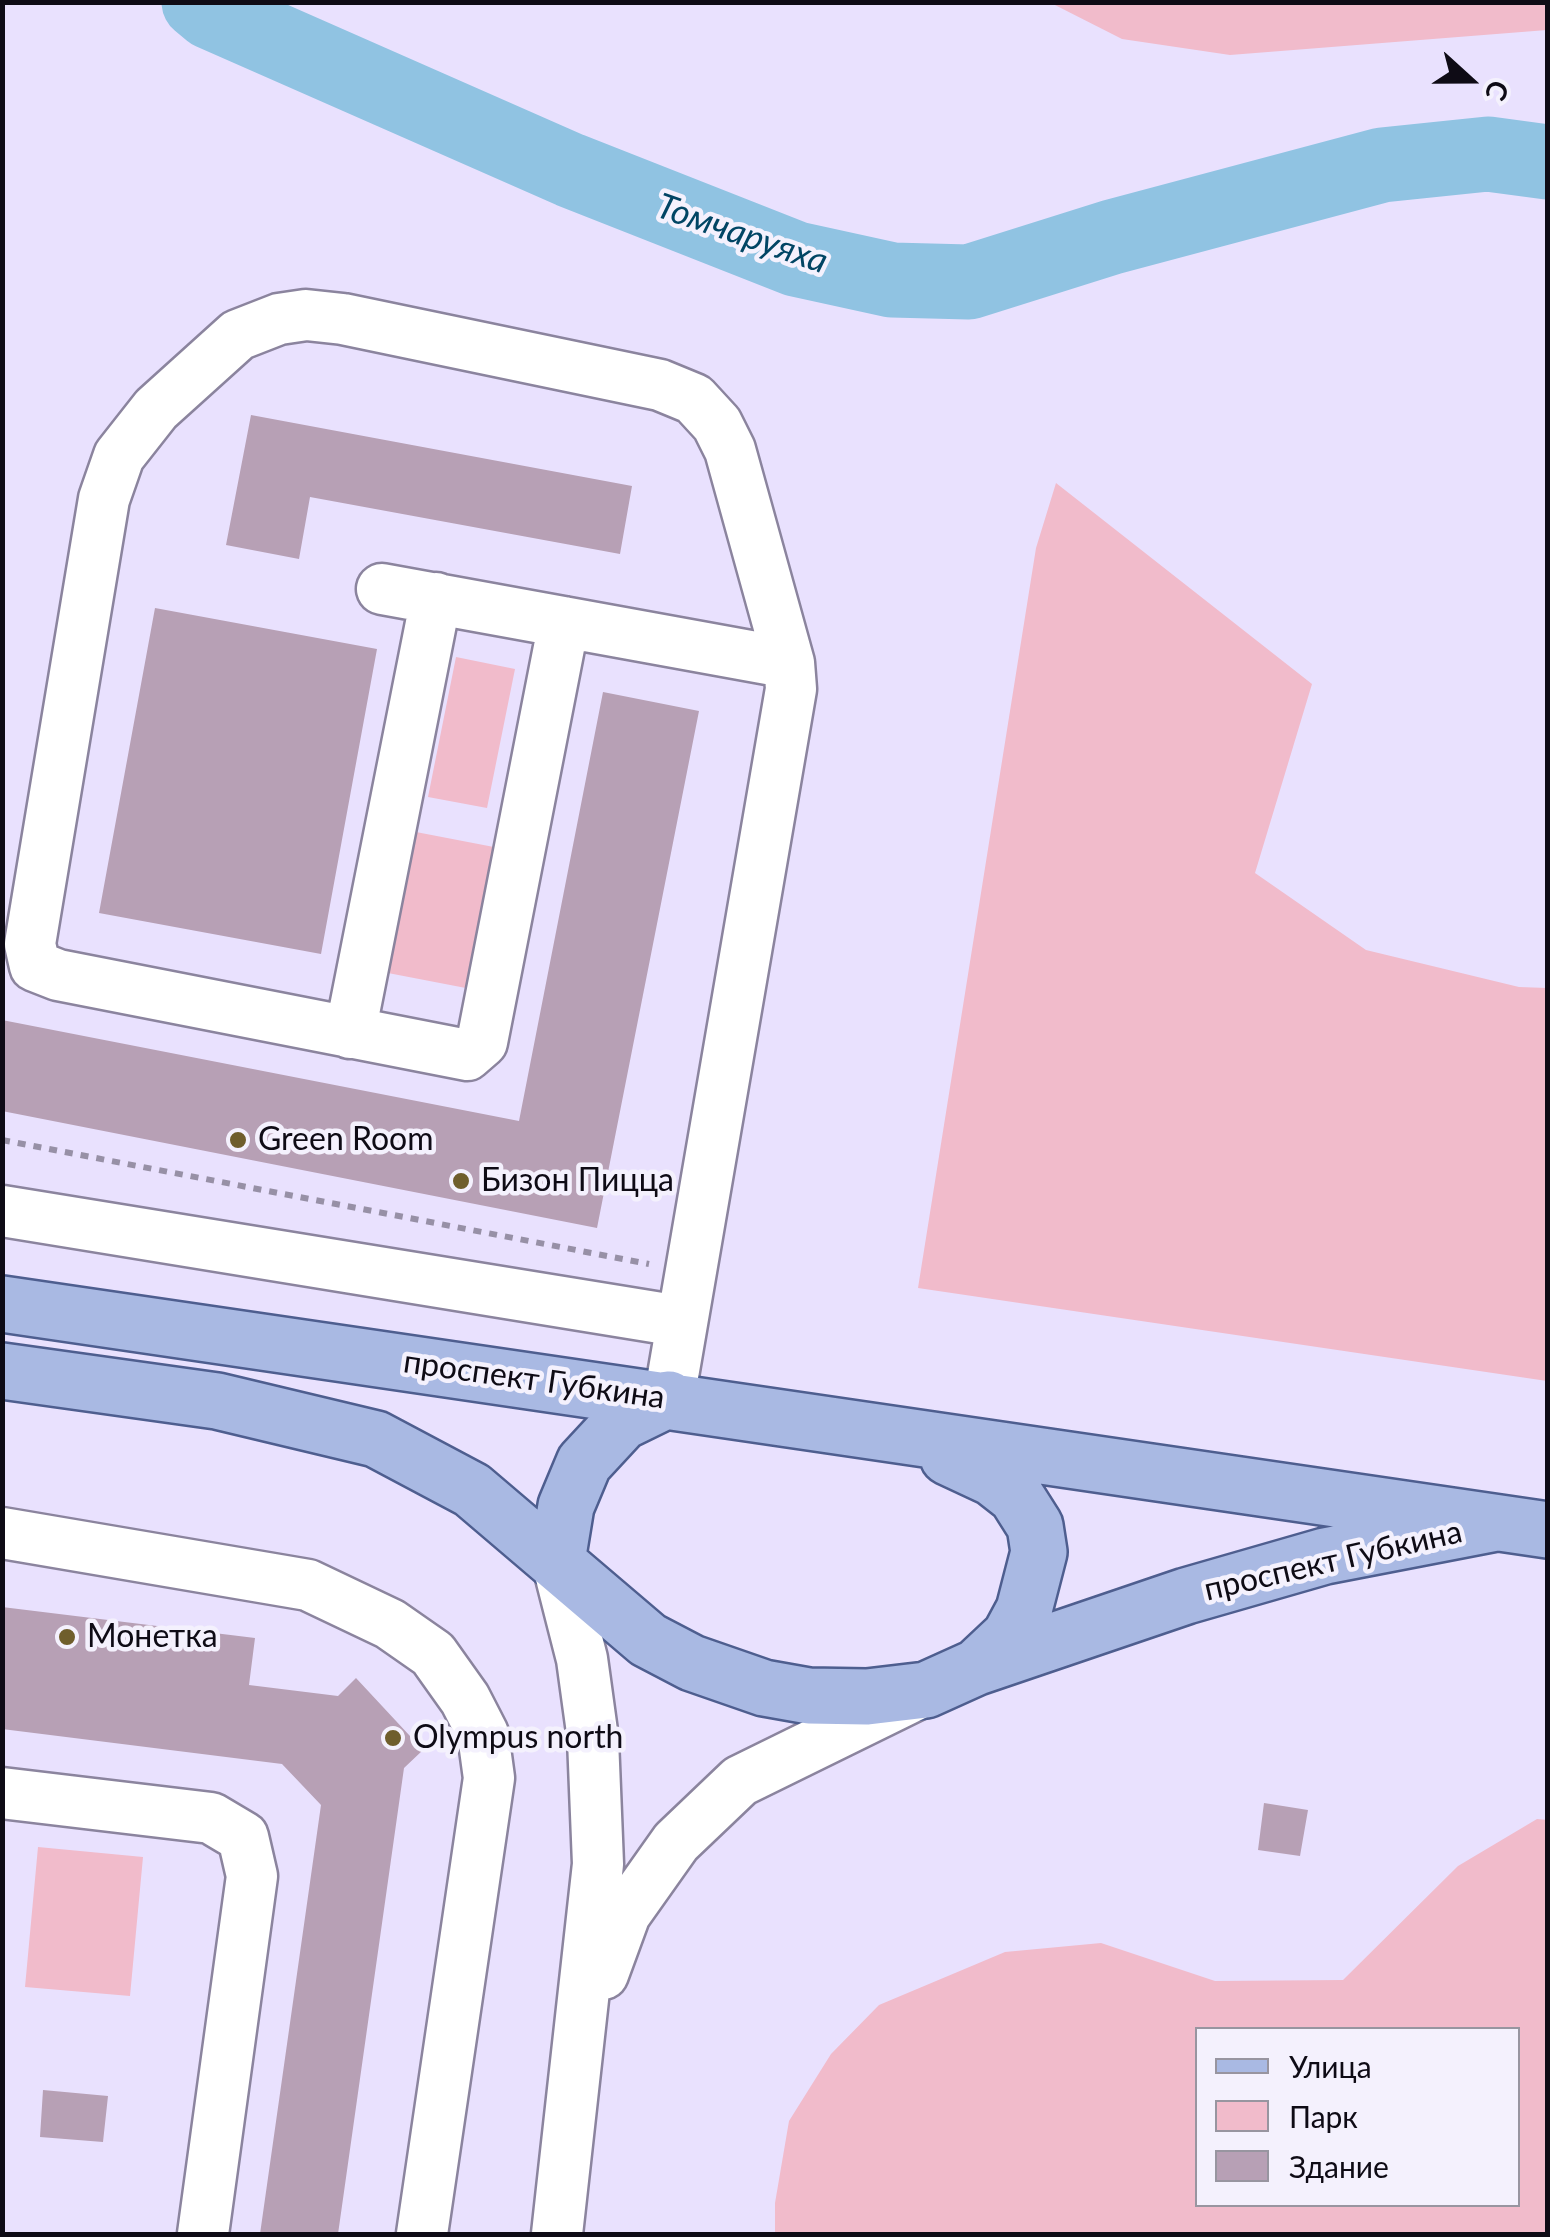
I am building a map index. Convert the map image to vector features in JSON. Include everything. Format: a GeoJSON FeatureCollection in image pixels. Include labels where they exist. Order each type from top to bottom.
{"type":"FeatureCollection","features":[{"type":"Feature","properties":{"kind":"main road","name":"проспект Губкина"},"geometry":{"type":"LineString","coordinates":[[2,1304],[1522,1526]]}},
{"type":"Feature","properties":{"kind":"main road","name":"проспект Губкина"},"geometry":{"type":"LineString","coordinates":[[2,1371],[217,1401],[376,1439],[472,1490],[618,1618],[692,1663],[764,1688],[809,1696],[867,1697],[926,1690],[977,1668],[1186,1596],[1325,1556],[1522,1526]]}},
{"type":"Feature","properties":{"kind":"main road"},"geometry":{"type":"LineString","coordinates":[[557,1561],[566,1506],[584,1463],[622,1422],[669,1399]]}},
{"type":"Feature","properties":{"kind":"main road"},"geometry":{"type":"LineString","coordinates":[[890,1435],[993,1478],[1016,1496],[1035,1526],[1039,1565],[1034,1588],[1010,1636],[977,1668]]}},
{"type":"Feature","properties":{"kind":"street"},"geometry":{"type":"LineString","coordinates":[[564,622],[482,1042],[468,1054],[58,975],[35,966],[21,896],[104,498],[119,456],[156,409],[238,335],[279,318],[306,315],[343,319],[660,385],[694,399],[718,424],[730,450],[789,663],[791,690],[669,1399]]}},
{"type":"Feature","properties":{"kind":"street"},"geometry":{"type":"LineString","coordinates":[[382,589],[789,663]]}},
{"type":"Feature","properties":{"kind":"street"},"geometry":{"type":"LineString","coordinates":[[350,1033],[436,598]]}},
{"type":"Feature","properties":{"kind":"street"},"geometry":{"type":"LineString","coordinates":[[2,1210],[680,1321]]}},
{"type":"Feature","properties":{"kind":"street"},"geometry":{"type":"LineString","coordinates":[[2,1534],[308,1585],[358,1606],[434,1654],[465,1699],[482,1734],[488,1778],[422,2234]]}},
{"type":"Feature","properties":{"kind":"street"},"geometry":{"type":"LineString","coordinates":[[557,1561],[582,1658],[592,1740],[598,1864],[558,2234]]}},
{"type":"Feature","properties":{"kind":"street"},"geometry":{"type":"LineString","coordinates":[[581,2030],[625,1914],[676,1842],[740,1781],[926,1690]]}},
{"type":"Feature","properties":{"kind":"street"},"geometry":{"type":"LineString","coordinates":[[2,1793],[211,1818],[243,1837],[252,1876],[204,2234]]}},
{"type":"Feature","properties":{"kind":"path"},"geometry":{"type":"LineString","coordinates":[[2,1140],[688,1272]]}},
{"type":"Feature","properties":{"kind":"green space"},"geometry":{"type":"Polygon","coordinates":[[[1051,3],[1547,3],[1547,30],[1230,55],[1122,39],[1051,3]]]}},
{"type":"Feature","properties":{"kind":"green space"},"geometry":{"type":"Polygon","coordinates":[[[1056,483],[1312,684],[1255,873],[1366,950],[1519,987],[1547,988],[1547,1381],[918,1288],[1036,548],[1056,483]]]}},
{"type":"Feature","properties":{"kind":"green space"},"geometry":{"type":"Polygon","coordinates":[[[456,657],[515,669],[487,808],[428,797],[456,657]]]}},
{"type":"Feature","properties":{"kind":"green space"},"geometry":{"type":"Polygon","coordinates":[[[416,832],[499,848],[471,989],[388,973],[416,832]]]}},
{"type":"Feature","properties":{"kind":"green space"},"geometry":{"type":"Polygon","coordinates":[[[1537,1819],[1548,1820],[1547,2234],[775,2234],[775,2203],[789,2121],[831,2054],[879,2005],[1005,1952],[1101,1943],[1215,1981],[1343,1980],[1458,1866],[1537,1819]]]}},
{"type":"Feature","properties":{"kind":"green space"},"geometry":{"type":"Polygon","coordinates":[[[38,1847],[143,1857],[130,1996],[25,1987],[38,1847]]]}},
{"type":"Feature","properties":{"kind":"building"},"geometry":{"type":"Polygon","coordinates":[[[251,415],[632,486],[620,554],[310,497],[299,559],[226,545],[251,415]]]}},
{"type":"Feature","properties":{"kind":"building"},"geometry":{"type":"Polygon","coordinates":[[[155,608],[377,649],[321,954],[99,913],[155,608]]]}},
{"type":"Feature","properties":{"kind":"building"},"geometry":{"type":"Polygon","coordinates":[[[603,692],[699,711],[597,1228],[2,1111],[2,1020],[519,1121],[603,692]]]}},
{"type":"Feature","properties":{"kind":"building"},"geometry":{"type":"Polygon","coordinates":[[[2,1607],[255,1638],[249,1685],[338,1696],[356,1678],[423,1750],[404,1768],[338,2234],[260,2234],[321,1805],[282,1764],[2,1729],[2,1607]]]}},
{"type":"Feature","properties":{"kind":"building"},"geometry":{"type":"Polygon","coordinates":[[[1264,1803],[1308,1810],[1300,1856],[1258,1850],[1264,1803]]]}},
{"type":"Feature","properties":{"kind":"building"},"geometry":{"type":"Polygon","coordinates":[[[43,2090],[108,2096],[103,2142],[40,2137],[43,2090]]]}},
{"type":"Feature","properties":{"kind":"waterway","name":"Томчаруяха"},"geometry":{"type":"LineString","coordinates":[[199,2],[211,12],[570,170],[796,259],[892,280],[969,282],[1112,237],[1382,165],[1488,154],[1548,162]]}},
{"type":"Feature","properties":{"kind":"place","name":"Green Room"},"geometry":{"type":"Point","coordinates":[238,1140]}},
{"type":"Feature","properties":{"kind":"place","name":"Бизон Пицца"},"geometry":{"type":"Point","coordinates":[461,1181]}},
{"type":"Feature","properties":{"kind":"place","name":"Монетка"},"geometry":{"type":"Point","coordinates":[67,1637]}},
{"type":"Feature","properties":{"kind":"place","name":"Olympus north"},"geometry":{"type":"Point","coordinates":[393,1738]}}]}
